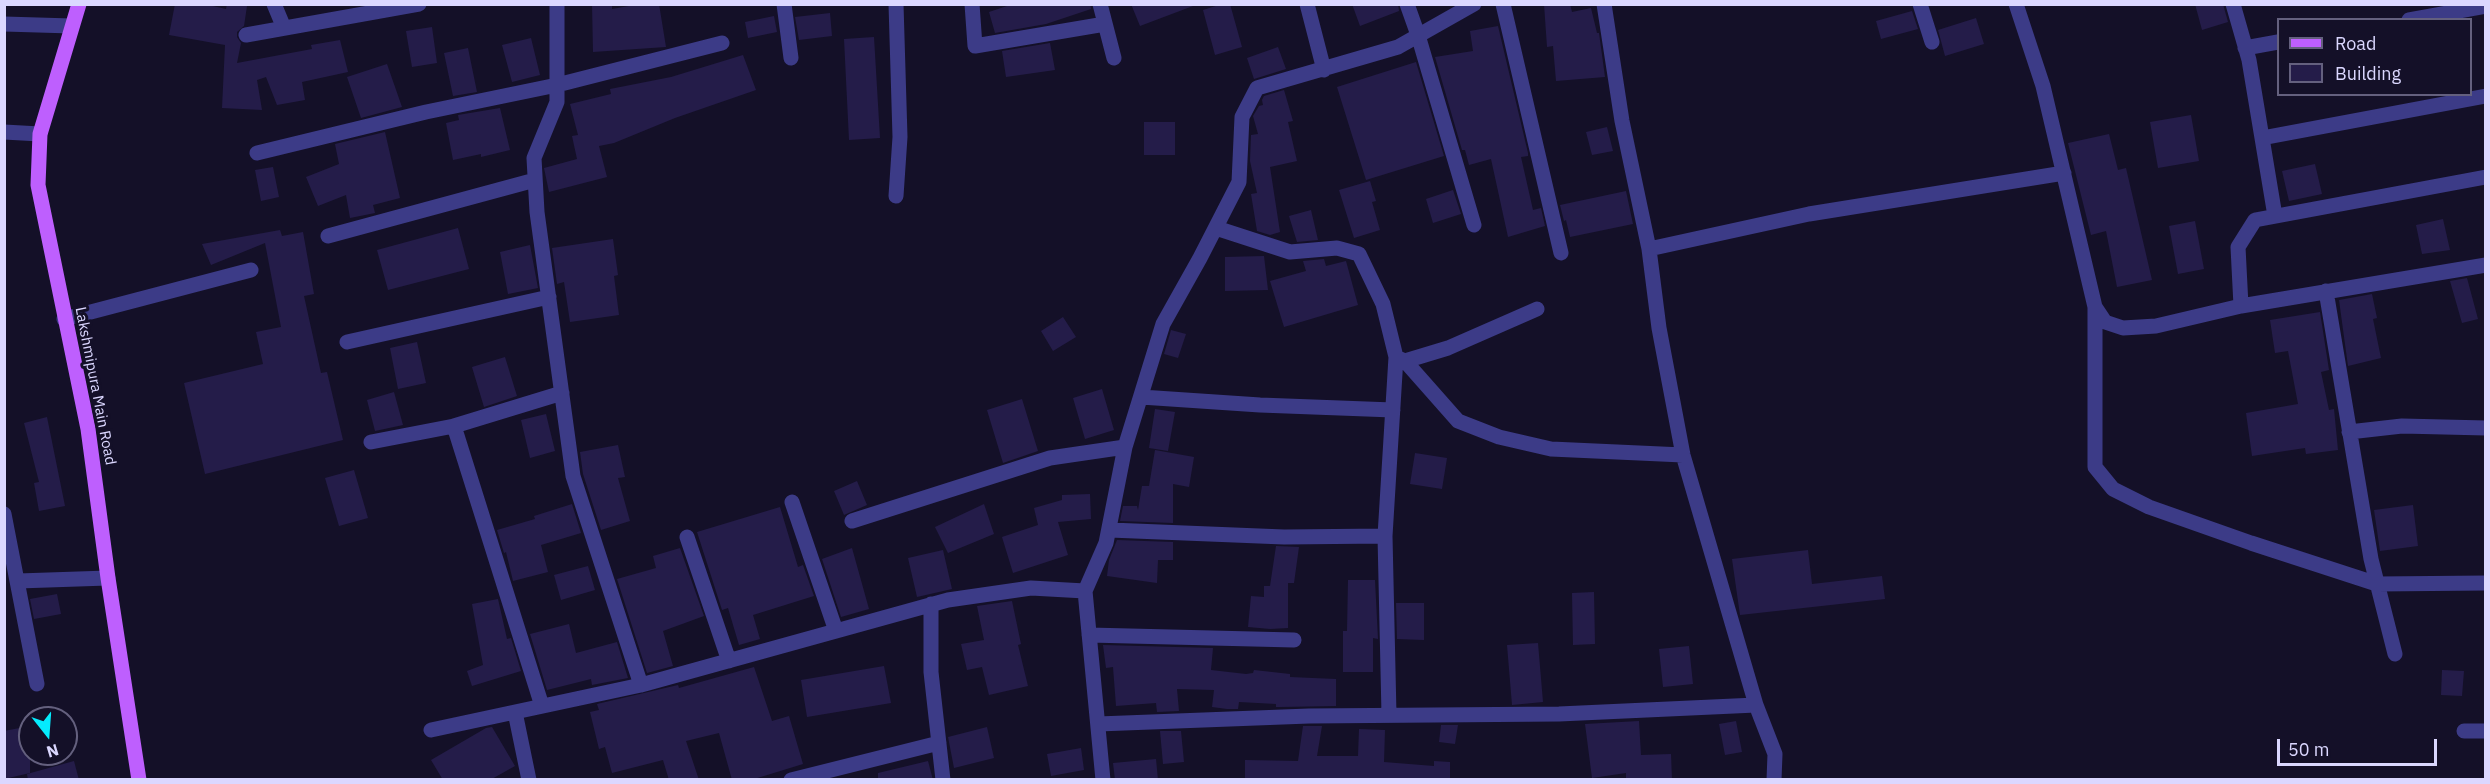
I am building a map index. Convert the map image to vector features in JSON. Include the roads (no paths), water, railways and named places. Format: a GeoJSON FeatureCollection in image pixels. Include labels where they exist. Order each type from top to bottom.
{"type":"FeatureCollection","features":[{"type":"Feature","properties":{"kind":"main road","name":"Lakshmipura Main Road"},"geometry":{"type":"LineString","coordinates":[[79,4],[40,134],[39,185],[64,319],[88,429],[139,780]]}},
{"type":"Feature","properties":{"kind":"street"},"geometry":{"type":"LineString","coordinates":[[274,4],[284,28]]}},
{"type":"Feature","properties":{"kind":"street"},"geometry":{"type":"LineString","coordinates":[[246,35],[419,4]]}},
{"type":"Feature","properties":{"kind":"street"},"geometry":{"type":"LineString","coordinates":[[557,4],[557,102],[534,158],[537,212],[573,476],[641,685]]}},
{"type":"Feature","properties":{"kind":"street"},"geometry":{"type":"LineString","coordinates":[[784,4],[791,58]]}},
{"type":"Feature","properties":{"kind":"street"},"geometry":{"type":"LineString","coordinates":[[896,4],[900,137],[896,196]]}},
{"type":"Feature","properties":{"kind":"street"},"geometry":{"type":"LineString","coordinates":[[972,4],[975,46],[1105,24]]}},
{"type":"Feature","properties":{"kind":"street"},"geometry":{"type":"LineString","coordinates":[[1100,4],[1114,58]]}},
{"type":"Feature","properties":{"kind":"street"},"geometry":{"type":"LineString","coordinates":[[1307,4],[1324,70]]}},
{"type":"Feature","properties":{"kind":"street"},"geometry":{"type":"LineString","coordinates":[[1407,4],[1473,225]]}},
{"type":"Feature","properties":{"kind":"street"},"geometry":{"type":"LineString","coordinates":[[1103,780],[1085,591],[1110,530],[1125,447],[1163,324],[1239,182],[1242,117],[1257,88],[1398,47],[1474,4]]}},
{"type":"Feature","properties":{"kind":"street"},"geometry":{"type":"LineString","coordinates":[[1503,4],[1561,253]]}},
{"type":"Feature","properties":{"kind":"street"},"geometry":{"type":"LineString","coordinates":[[1604,4],[1622,121],[1649,249],[1659,328],[1683,455],[1756,705],[1775,754],[1774,780]]}},
{"type":"Feature","properties":{"kind":"street"},"geometry":{"type":"LineString","coordinates":[[1920,4],[1932,42]]}},
{"type":"Feature","properties":{"kind":"street"},"geometry":{"type":"LineString","coordinates":[[2016,4],[2043,86],[2095,307],[2095,467],[2113,489],[2149,507],[2377,584],[2486,583]]}},
{"type":"Feature","properties":{"kind":"street"},"geometry":{"type":"LineString","coordinates":[[2233,4],[2245,48],[2275,216]]}},
{"type":"Feature","properties":{"kind":"street"},"geometry":{"type":"LineString","coordinates":[[2420,18],[2486,6]]}},
{"type":"Feature","properties":{"kind":"street"},"geometry":{"type":"LineString","coordinates":[[4,24],[72,26]]}},
{"type":"Feature","properties":{"kind":"street"},"geometry":{"type":"LineString","coordinates":[[2245,48],[2277,42]]}},
{"type":"Feature","properties":{"kind":"street"},"geometry":{"type":"LineString","coordinates":[[257,153],[426,112],[557,85],[722,43]]}},
{"type":"Feature","properties":{"kind":"street"},"geometry":{"type":"LineString","coordinates":[[2262,138],[2486,96]]}},
{"type":"Feature","properties":{"kind":"street"},"geometry":{"type":"LineString","coordinates":[[4,132],[40,134]]}},
{"type":"Feature","properties":{"kind":"street"},"geometry":{"type":"LineString","coordinates":[[1649,249],[1809,214],[2064,173]]}},
{"type":"Feature","properties":{"kind":"street"},"geometry":{"type":"LineString","coordinates":[[2241,306],[2238,247],[2255,220],[2486,177]]}},
{"type":"Feature","properties":{"kind":"street"},"geometry":{"type":"LineString","coordinates":[[328,236],[535,180]]}},
{"type":"Feature","properties":{"kind":"street"},"geometry":{"type":"LineString","coordinates":[[1216,228],[1290,252],[1337,249],[1359,254],[1383,304],[1401,359],[1458,421],[1499,437],[1551,449],[1683,455]]}},
{"type":"Feature","properties":{"kind":"street"},"geometry":{"type":"LineString","coordinates":[[2095,307],[2105,322],[2123,328],[2156,326],[2241,306],[2486,265]]}},
{"type":"Feature","properties":{"kind":"street"},"geometry":{"type":"LineString","coordinates":[[64,319],[250,270]]}},
{"type":"Feature","properties":{"kind":"street"},"geometry":{"type":"LineString","coordinates":[[2326,291],[2371,559],[2395,654]]}},
{"type":"Feature","properties":{"kind":"street"},"geometry":{"type":"LineString","coordinates":[[347,342],[549,297]]}},
{"type":"Feature","properties":{"kind":"street"},"geometry":{"type":"LineString","coordinates":[[1401,359],[1448,348],[1537,309]]}},
{"type":"Feature","properties":{"kind":"street"},"geometry":{"type":"LineString","coordinates":[[1389,716],[1385,536],[1393,410],[1401,359]]}},
{"type":"Feature","properties":{"kind":"street"},"geometry":{"type":"LineString","coordinates":[[371,442],[454,426],[562,393]]}},
{"type":"Feature","properties":{"kind":"street"},"geometry":{"type":"LineString","coordinates":[[1140,397],[1260,405],[1393,410]]}},
{"type":"Feature","properties":{"kind":"street"},"geometry":{"type":"LineString","coordinates":[[454,426],[542,706]]}},
{"type":"Feature","properties":{"kind":"street"},"geometry":{"type":"LineString","coordinates":[[2349,432],[2402,426],[2486,428]]}},
{"type":"Feature","properties":{"kind":"street"},"geometry":{"type":"LineString","coordinates":[[852,521],[1050,458],[1125,447]]}},
{"type":"Feature","properties":{"kind":"street"},"geometry":{"type":"LineString","coordinates":[[792,502],[836,631]]}},
{"type":"Feature","properties":{"kind":"street"},"geometry":{"type":"LineString","coordinates":[[4,514],[37,684]]}},
{"type":"Feature","properties":{"kind":"street"},"geometry":{"type":"LineString","coordinates":[[1110,530],[1284,537],[1385,536]]}},
{"type":"Feature","properties":{"kind":"street"},"geometry":{"type":"LineString","coordinates":[[687,537],[729,661]]}},
{"type":"Feature","properties":{"kind":"street"},"geometry":{"type":"LineString","coordinates":[[18,581],[108,578]]}},
{"type":"Feature","properties":{"kind":"street"},"geometry":{"type":"LineString","coordinates":[[431,730],[641,685],[948,600],[1031,588],[1085,591]]}},
{"type":"Feature","properties":{"kind":"street"},"geometry":{"type":"LineString","coordinates":[[931,604],[931,672],[943,780]]}},
{"type":"Feature","properties":{"kind":"street"},"geometry":{"type":"LineString","coordinates":[[1089,635],[1294,640]]}},
{"type":"Feature","properties":{"kind":"street"},"geometry":{"type":"LineString","coordinates":[[1098,724],[1309,716],[1559,714],[1756,705]]}},
{"type":"Feature","properties":{"kind":"street"},"geometry":{"type":"LineString","coordinates":[[515,712],[529,780]]}},
{"type":"Feature","properties":{"kind":"street"},"geometry":{"type":"LineString","coordinates":[[2464,731],[2486,732]]}},
{"type":"Feature","properties":{"kind":"street"},"geometry":{"type":"LineString","coordinates":[[791,780],[939,743]]}}]}
